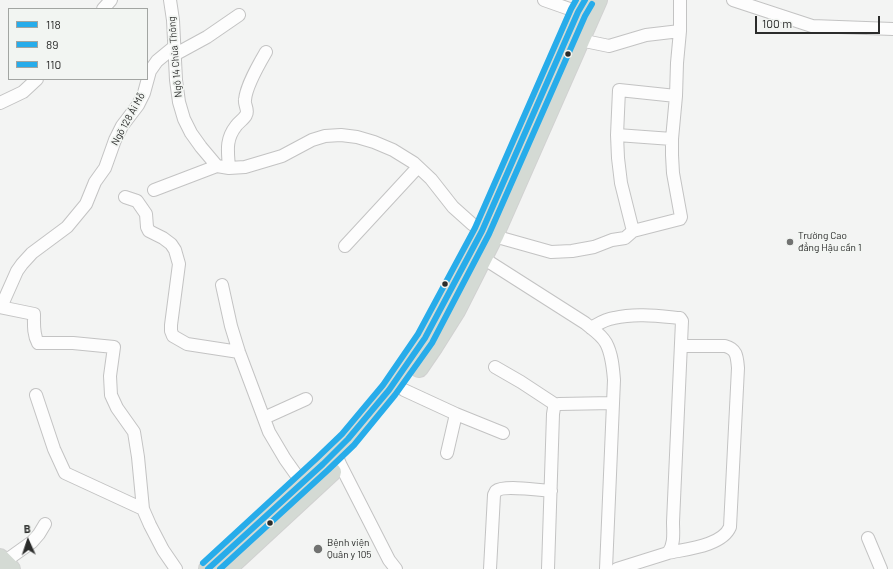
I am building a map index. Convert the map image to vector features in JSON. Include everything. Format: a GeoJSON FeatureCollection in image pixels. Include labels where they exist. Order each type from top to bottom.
{"type":"FeatureCollection","features":[{"type":"Feature","properties":{"kind":"highway"},"geometry":{"type":"LineString","coordinates":[[208,569],[302,483],[338,458],[346,459],[404,390],[430,342],[447,298],[488,234],[598,0]]}},
{"type":"Feature","properties":{"kind":"highway"},"geometry":{"type":"LineString","coordinates":[[227,569],[338,458],[348,439],[456,311],[483,258],[488,234],[582,6]]}},
{"type":"Feature","properties":{"kind":"street"},"geometry":{"type":"LineString","coordinates":[[104,8],[111,0]]}},
{"type":"Feature","properties":{"kind":"street","name":"Ngõ 14 Chùa Thông"},"geometry":{"type":"LineString","coordinates":[[170,0],[173,20],[176,80],[184,119],[191,133],[217,166]]}},
{"type":"Feature","properties":{"kind":"street"},"geometry":{"type":"LineString","coordinates":[[544,0],[582,6]]}},
{"type":"Feature","properties":{"kind":"street"},"geometry":{"type":"LineString","coordinates":[[154,190],[217,166],[229,168],[245,167],[282,156],[312,140],[325,136],[341,135],[358,137],[374,142],[393,150],[414,163],[431,179],[453,207],[472,224],[488,234],[551,252],[572,251],[625,238],[633,231],[678,219],[681,217],[673,173],[672,139],[680,31],[680,0]]}},
{"type":"Feature","properties":{"kind":"street"},"geometry":{"type":"LineString","coordinates":[[733,0],[812,26],[893,29]]}},
{"type":"Feature","properties":{"kind":"street","name":"Ngõ 128 Ái Mỗ"},"geometry":{"type":"LineString","coordinates":[[148,78],[150,70],[157,61],[174,51],[207,37],[239,15]]}},
{"type":"Feature","properties":{"kind":"street"},"geometry":{"type":"LineString","coordinates":[[580,40],[609,46],[646,36],[680,31]]}},
{"type":"Feature","properties":{"kind":"street"},"geometry":{"type":"LineString","coordinates":[[229,168],[228,140],[231,133],[246,114],[247,110],[245,97],[258,66],[266,52]]}},
{"type":"Feature","properties":{"kind":"street"},"geometry":{"type":"LineString","coordinates":[[0,103],[23,92],[36,80]]}},
{"type":"Feature","properties":{"kind":"street","name":"Ngõ 128 Ái Mỗ"},"geometry":{"type":"LineString","coordinates":[[0,307],[22,264],[32,253],[67,227],[86,204],[95,182],[105,168],[117,135],[138,105],[144,93],[147,80]]}},
{"type":"Feature","properties":{"kind":"street"},"geometry":{"type":"LineString","coordinates":[[633,231],[621,183],[618,158],[617,135],[619,90],[676,96]]}},
{"type":"Feature","properties":{"kind":"street"},"geometry":{"type":"LineString","coordinates":[[617,135],[672,139]]}},
{"type":"Feature","properties":{"kind":"street"},"geometry":{"type":"LineString","coordinates":[[345,246],[418,167]]}},
{"type":"Feature","properties":{"kind":"street"},"geometry":{"type":"LineString","coordinates":[[125,197],[137,201],[146,214],[147,226],[150,231],[171,244],[175,250],[179,264],[171,325],[173,336],[187,344],[239,352]]}},
{"type":"Feature","properties":{"kind":"street"},"geometry":{"type":"LineString","coordinates":[[483,258],[591,328],[606,342],[613,362],[614,380],[606,569]]}},
{"type":"Feature","properties":{"kind":"street"},"geometry":{"type":"LineString","coordinates":[[222,285],[231,326],[239,352],[269,432],[285,459],[302,483]]}},
{"type":"Feature","properties":{"kind":"street"},"geometry":{"type":"LineString","coordinates":[[0,307],[34,314],[34,328],[38,343],[73,343],[114,347],[110,376],[112,395],[117,408],[134,432],[143,509],[163,550],[176,569]]}},
{"type":"Feature","properties":{"kind":"street"},"geometry":{"type":"LineString","coordinates":[[591,328],[601,322],[613,318],[630,316],[680,318],[682,321],[672,545],[668,553]]}},
{"type":"Feature","properties":{"kind":"street"},"geometry":{"type":"LineString","coordinates":[[617,569],[668,553],[714,542],[722,537],[730,527],[738,360],[734,350],[730,347],[681,346]]}},
{"type":"Feature","properties":{"kind":"street"},"geometry":{"type":"LineString","coordinates":[[495,367],[556,405],[613,403]]}},
{"type":"Feature","properties":{"kind":"street"},"geometry":{"type":"LineString","coordinates":[[404,390],[456,414],[503,433]]}},
{"type":"Feature","properties":{"kind":"street"},"geometry":{"type":"LineString","coordinates":[[36,395],[54,449],[65,473],[143,509]]}},
{"type":"Feature","properties":{"kind":"street"},"geometry":{"type":"LineString","coordinates":[[264,418],[306,399]]}},
{"type":"Feature","properties":{"kind":"street"},"geometry":{"type":"LineString","coordinates":[[548,569],[553,414],[556,405]]}},
{"type":"Feature","properties":{"kind":"street"},"geometry":{"type":"LineString","coordinates":[[447,453],[456,414]]}},
{"type":"Feature","properties":{"kind":"street"},"geometry":{"type":"LineString","coordinates":[[338,458],[389,560],[396,569]]}},
{"type":"Feature","properties":{"kind":"street"},"geometry":{"type":"LineString","coordinates":[[490,569],[494,495],[496,491],[500,488],[508,488],[551,491]]}},
{"type":"Feature","properties":{"kind":"street"},"geometry":{"type":"LineString","coordinates":[[5,563],[32,542],[45,524]]}},
{"type":"Feature","properties":{"kind":"street"},"geometry":{"type":"LineString","coordinates":[[868,538],[881,569]]}},
{"type":"Feature","properties":{"kind":"transit line","name":"110"},"geometry":{"type":"LineString","coordinates":[[203,563],[342,434],[383,385],[418,334],[475,228],[576,0]]}},
{"type":"Feature","properties":{"kind":"transit line","name":"118"},"geometry":{"type":"LineString","coordinates":[[208,569],[323,464],[348,439],[389,390],[425,338],[482,231],[578,12],[585,0]]}},
{"type":"Feature","properties":{"kind":"transit line","name":"89"},"geometry":{"type":"LineString","coordinates":[[220,569],[354,445],[395,395],[432,343],[489,234],[585,16],[592,4]]}},
{"type":"Feature","properties":{"kind":"place","name":"Trường Cao đẳng Hậu cần 1"},"geometry":{"type":"Point","coordinates":[790,242]}},
{"type":"Feature","properties":{"kind":"place","name":"Bệnh viện Quân y 105"},"geometry":{"type":"Point","coordinates":[318,549]}}]}
